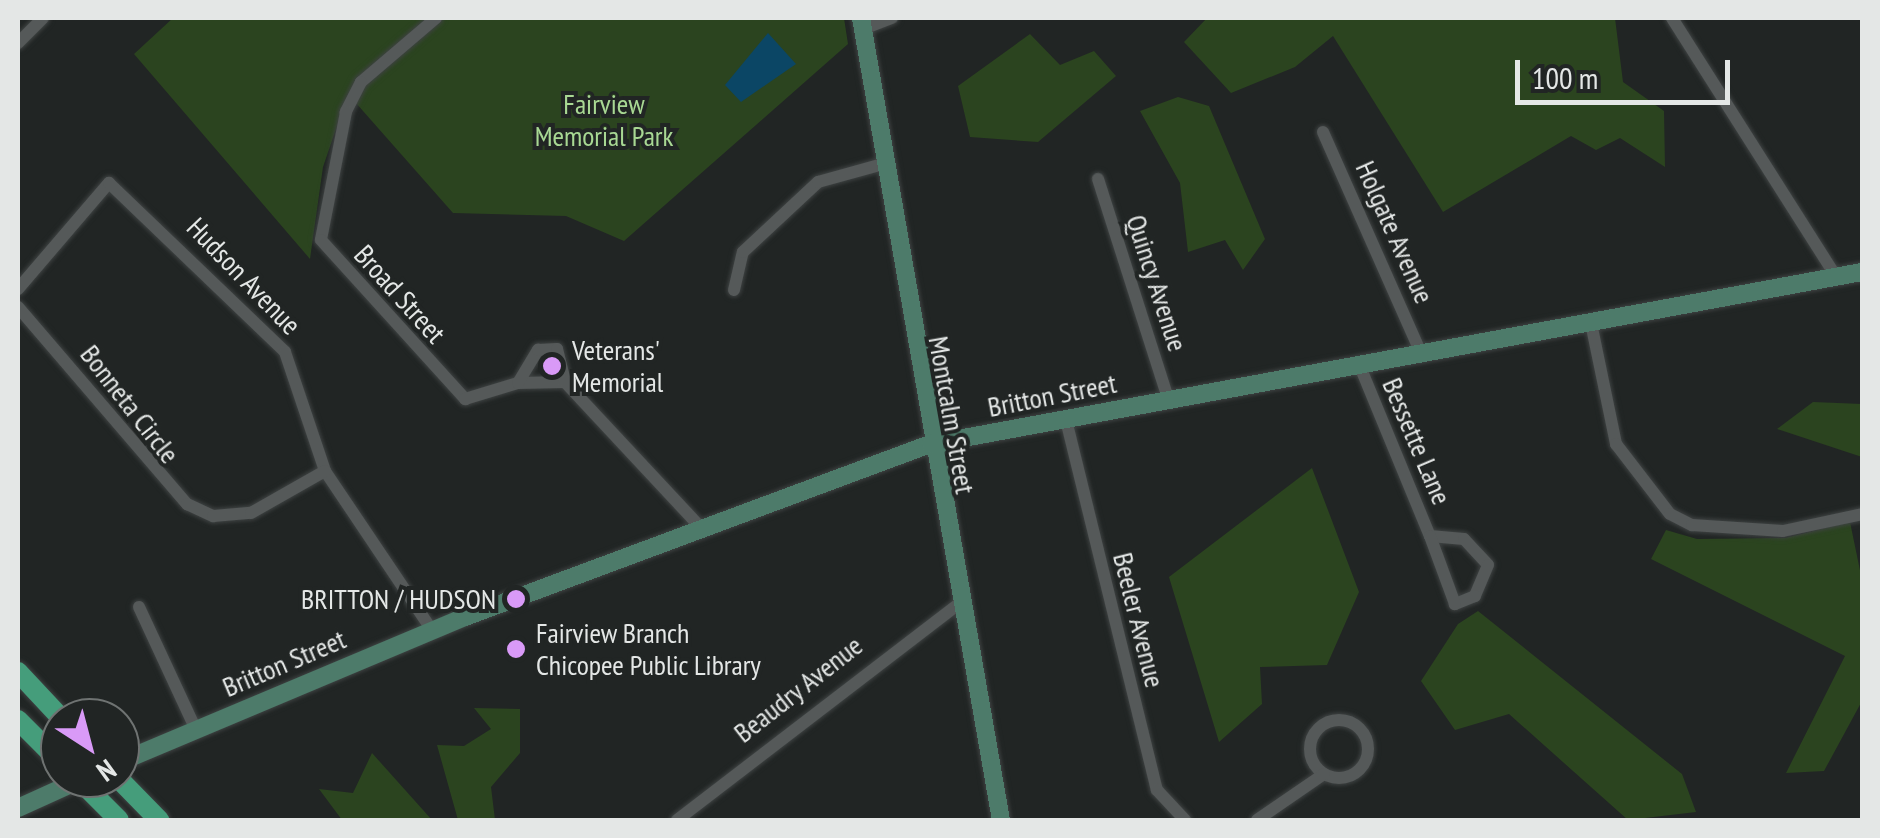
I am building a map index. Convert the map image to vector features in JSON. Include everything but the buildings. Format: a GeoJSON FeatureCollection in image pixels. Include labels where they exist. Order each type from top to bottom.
{"type":"FeatureCollection","features":[{"type":"Feature","properties":{"kind":"main road"},"geometry":{"type":"LineString","coordinates":[[18,672],[42,698]]}},
{"type":"Feature","properties":{"kind":"main road"},"geometry":{"type":"LineString","coordinates":[[18,720],[40,742]]}},
{"type":"Feature","properties":{"kind":"main road"},"geometry":{"type":"LineString","coordinates":[[98,798],[119,820]]}},
{"type":"Feature","properties":{"kind":"main road"},"geometry":{"type":"LineString","coordinates":[[138,798],[159,820]]}},
{"type":"Feature","properties":{"kind":"street"},"geometry":{"type":"LineString","coordinates":[[18,43],[43,18]]}},
{"type":"Feature","properties":{"kind":"street","name":"Broad Street"},"geometry":{"type":"LineString","coordinates":[[436,18],[361,82],[320,240],[465,399],[518,383]]}},
{"type":"Feature","properties":{"kind":"street"},"geometry":{"type":"LineString","coordinates":[[862,23],[892,18]]}},
{"type":"Feature","properties":{"kind":"street"},"geometry":{"type":"LineString","coordinates":[[1672,18],[1837,278]]}},
{"type":"Feature","properties":{"kind":"street","name":"Montcalm Street"},"geometry":{"type":"LineString","coordinates":[[862,23],[957,605],[1001,820]]}},
{"type":"Feature","properties":{"kind":"street","name":"Holgate Avenue"},"geometry":{"type":"LineString","coordinates":[[1323,132],[1422,354]]}},
{"type":"Feature","properties":{"kind":"street"},"geometry":{"type":"LineString","coordinates":[[734,290],[743,252],[818,182],[883,164]]}},
{"type":"Feature","properties":{"kind":"street","name":"Quincy Avenue"},"geometry":{"type":"LineString","coordinates":[[1098,179],[1169,401]]}},
{"type":"Feature","properties":{"kind":"street","name":"Hudson Avenue"},"geometry":{"type":"LineString","coordinates":[[18,289],[109,183],[285,352],[325,471],[432,630]]}},
{"type":"Feature","properties":{"kind":"street","name":"Britton Street"},"geometry":{"type":"LineString","coordinates":[[140,754],[432,630],[930,444],[1862,272]]}},
{"type":"Feature","properties":{"kind":"street","name":"Bonneta Circle"},"geometry":{"type":"LineString","coordinates":[[18,307],[187,504],[213,516],[251,513],[325,471]]}},
{"type":"Feature","properties":{"kind":"street"},"geometry":{"type":"LineString","coordinates":[[1591,323],[1616,444],[1670,514],[1692,525],[1782,530],[1862,514]]}},
{"type":"Feature","properties":{"kind":"street"},"geometry":{"type":"LineString","coordinates":[[565,382],[518,383],[529,360],[550,346],[564,360],[565,382],[701,528]]}},
{"type":"Feature","properties":{"kind":"street","name":"Bessette Lane"},"geometry":{"type":"LineString","coordinates":[[1358,364],[1456,604],[1475,596],[1488,578],[1481,550],[1430,536]]}},
{"type":"Feature","properties":{"kind":"street","name":"Beeler Avenue"},"geometry":{"type":"LineString","coordinates":[[1066,420],[1156,790],[1185,820]]}},
{"type":"Feature","properties":{"kind":"street","name":"Beaudry Avenue"},"geometry":{"type":"LineString","coordinates":[[677,820],[957,605]]}},
{"type":"Feature","properties":{"kind":"street"},"geometry":{"type":"LineString","coordinates":[[139,608],[196,730]]}},
{"type":"Feature","properties":{"kind":"street"},"geometry":{"type":"LineString","coordinates":[[1257,820],[1324,774],[1351,775],[1364,763],[1368,745],[1352,723],[1333,720],[1311,739],[1324,774]]}},
{"type":"Feature","properties":{"kind":"green space","name":"Fairview Memorial Park"},"geometry":{"type":"Polygon","coordinates":[[[173,18],[844,18],[848,44],[624,241],[566,216],[453,213],[348,94],[323,167],[310,259],[134,54],[173,18]]]}},
{"type":"Feature","properties":{"kind":"green space"},"geometry":{"type":"Polygon","coordinates":[[[1207,18],[1615,18],[1623,82],[1664,111],[1665,167],[1620,138],[1596,150],[1571,136],[1443,212],[1333,36],[1295,67],[1231,93],[1184,42],[1207,18]]]}},
{"type":"Feature","properties":{"kind":"green space"},"geometry":{"type":"Polygon","coordinates":[[[1030,34],[1060,65],[1094,51],[1116,76],[1038,142],[970,137],[958,86],[1030,34]]]}},
{"type":"Feature","properties":{"kind":"green space"},"geometry":{"type":"Polygon","coordinates":[[[1178,97],[1209,106],[1265,239],[1243,270],[1225,240],[1188,252],[1180,183],[1140,111],[1178,97]]]}},
{"type":"Feature","properties":{"kind":"green space"},"geometry":{"type":"Polygon","coordinates":[[[1813,402],[1862,404],[1862,457],[1777,429],[1813,402]]]}},
{"type":"Feature","properties":{"kind":"green space"},"geometry":{"type":"Polygon","coordinates":[[[1312,468],[1359,592],[1327,665],[1260,667],[1262,704],[1219,742],[1169,577],[1312,468]]]}},
{"type":"Feature","properties":{"kind":"green space"},"geometry":{"type":"Polygon","coordinates":[[[1850,522],[1862,580],[1862,701],[1824,771],[1786,773],[1845,656],[1651,559],[1666,530],[1697,539],[1785,538],[1850,522]]]}},
{"type":"Feature","properties":{"kind":"green space"},"geometry":{"type":"Polygon","coordinates":[[[1478,611],[1682,774],[1696,812],[1628,820],[1509,714],[1455,730],[1421,681],[1458,624],[1478,611]]]}},
{"type":"Feature","properties":{"kind":"green space"},"geometry":{"type":"Polygon","coordinates":[[[474,708],[520,709],[520,753],[491,787],[495,820],[458,820],[437,745],[464,746],[491,729],[474,708]]]}},
{"type":"Feature","properties":{"kind":"green space"},"geometry":{"type":"Polygon","coordinates":[[[372,753],[432,820],[342,820],[319,789],[353,793],[372,753]]]}},
{"type":"Feature","properties":{"kind":"water"},"geometry":{"type":"Polygon","coordinates":[[[768,33],[796,64],[741,102],[725,85],[768,33]]]}},
{"type":"Feature","properties":{"kind":"place","name":"Veterans' Memorial"},"geometry":{"type":"Point","coordinates":[552,366]}},
{"type":"Feature","properties":{"kind":"place","name":"BRITTON / HUDSON"},"geometry":{"type":"Point","coordinates":[516,599]}},
{"type":"Feature","properties":{"kind":"place","name":"Fairview Branch Chicopee Public Library"},"geometry":{"type":"Point","coordinates":[516,649]}}]}
